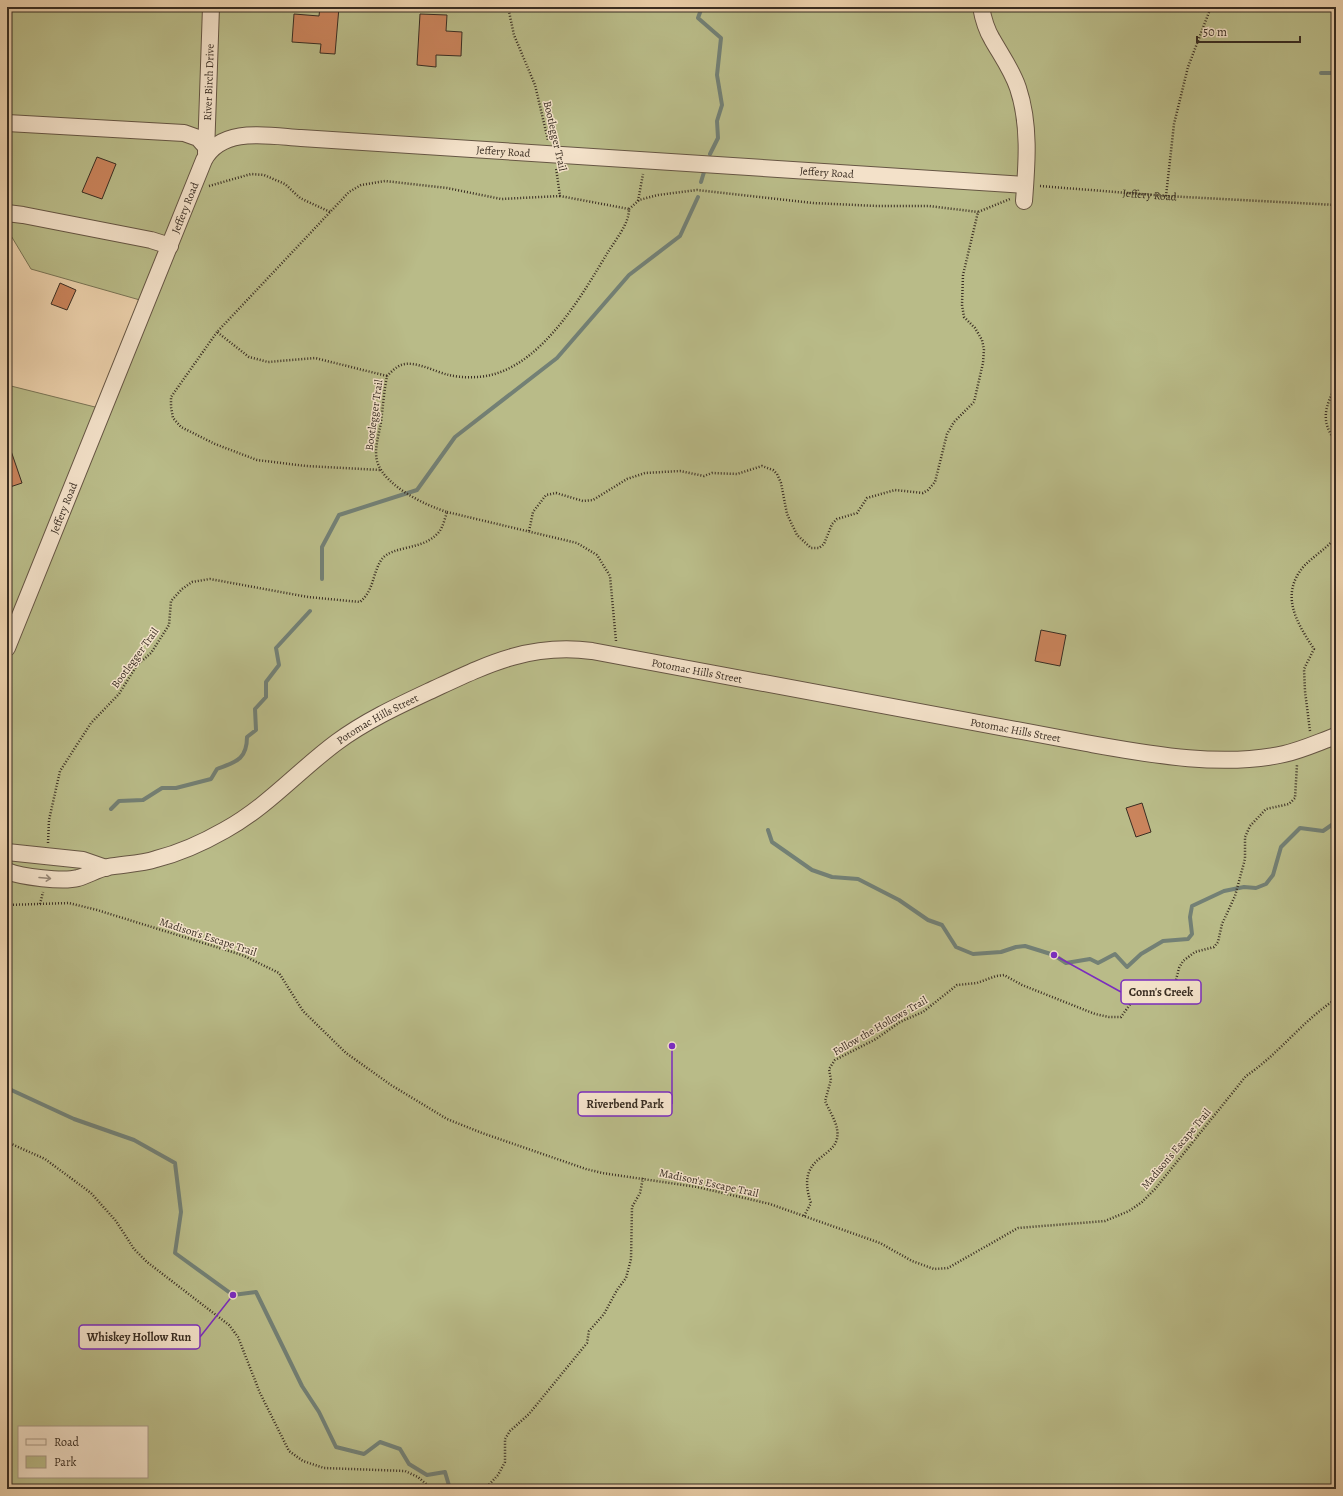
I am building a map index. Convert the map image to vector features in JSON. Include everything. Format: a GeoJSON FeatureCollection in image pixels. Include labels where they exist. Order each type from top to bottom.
{"type":"FeatureCollection","features":[{"type":"Feature","properties":{"kind":"street","name":"River Birch Drive"},"geometry":{"type":"LineString","coordinates":[[206,152],[212,7]]}},
{"type":"Feature","properties":{"kind":"street"},"geometry":{"type":"LineString","coordinates":[[981,7],[991,38],[1010,70],[1018,88],[1024,113],[1027,138],[1025,192]]}},
{"type":"Feature","properties":{"kind":"street"},"geometry":{"type":"LineString","coordinates":[[7,123],[184,133],[198,138],[206,152]]}},
{"type":"Feature","properties":{"kind":"street","name":"Jeffery Road"},"geometry":{"type":"LineString","coordinates":[[8,644],[170,246],[206,152],[229,138],[257,136],[646,160],[1025,192]]}},
{"type":"Feature","properties":{"kind":"street"},"geometry":{"type":"LineString","coordinates":[[7,213],[46,219],[151,240],[170,246]]}},
{"type":"Feature","properties":{"kind":"street","name":"Potomac Hills Street"},"geometry":{"type":"LineString","coordinates":[[7,871],[46,878],[76,878],[106,868],[156,860],[198,844],[225,830],[252,813],[337,742],[380,714],[493,662],[523,654],[549,650],[574,649],[618,656],[1159,756],[1247,758],[1284,754],[1336,736]]}},
{"type":"Feature","properties":{"kind":"street","name":"Potomac Hills Street"},"geometry":{"type":"LineString","coordinates":[[7,852],[83,860],[106,868]]}},
{"type":"Feature","properties":{"kind":"path","name":"Bootlegger Trail"},"geometry":{"type":"LineString","coordinates":[[508,7],[514,35],[536,85],[560,196]]}},
{"type":"Feature","properties":{"kind":"path"},"geometry":{"type":"LineString","coordinates":[[1166,196],[1174,124],[1188,67],[1211,7]]}},
{"type":"Feature","properties":{"kind":"path"},"geometry":{"type":"LineString","coordinates":[[638,201],[646,160]]}},
{"type":"Feature","properties":{"kind":"path"},"geometry":{"type":"LineString","coordinates":[[191,193],[251,174],[264,174],[285,184],[300,198],[330,212]]}},
{"type":"Feature","properties":{"kind":"path"},"geometry":{"type":"LineString","coordinates":[[618,656],[610,576],[597,555],[577,543],[447,512],[428,506],[411,496],[387,477],[381,470],[306,466],[257,460],[215,444],[181,427],[173,418],[171,397],[217,332],[330,212],[350,192],[361,186],[374,182],[447,188],[501,199],[560,196],[629,209],[638,201],[658,195],[697,190],[813,203],[877,206],[929,206],[978,212],[1025,192]]}},
{"type":"Feature","properties":{"kind":"path","name":"Jeffery Road"},"geometry":{"type":"LineString","coordinates":[[1025,192],[1166,196],[1336,206]]}},
{"type":"Feature","properties":{"kind":"path","name":"Bootlegger Trail"},"geometry":{"type":"LineString","coordinates":[[381,470],[377,461],[376,448],[387,376],[402,365],[413,364],[461,377],[490,376],[502,372],[527,357],[554,330],[580,298],[625,224],[629,209]]}},
{"type":"Feature","properties":{"kind":"path"},"geometry":{"type":"LineString","coordinates":[[528,531],[533,512],[546,495],[556,493],[583,501],[593,500],[627,479],[645,473],[680,471],[704,476],[712,473],[737,474],[762,466],[773,470],[781,483],[787,514],[797,536],[811,548],[819,548],[824,544],[832,524],[838,519],[857,513],[867,498],[895,490],[923,493],[928,490],[935,482],[947,434],[954,422],[974,402],[983,363],[984,348],[982,340],[975,328],[964,317],[962,306],[963,275],[978,212]]}},
{"type":"Feature","properties":{"kind":"path"},"geometry":{"type":"LineString","coordinates":[[217,332],[249,357],[268,362],[315,358],[387,376]]}},
{"type":"Feature","properties":{"kind":"path"},"geometry":{"type":"LineString","coordinates":[[1336,386],[1327,404],[1326,423],[1328,432],[1336,442]]}},
{"type":"Feature","properties":{"kind":"path","name":"Bootlegger Trail"},"geometry":{"type":"LineString","coordinates":[[47,856],[49,820],[60,771],[91,723],[119,694],[137,665],[151,654],[169,625],[171,601],[182,589],[192,582],[210,579],[308,597],[360,602],[368,595],[382,559],[392,551],[409,549],[427,542],[440,531],[447,512]]}},
{"type":"Feature","properties":{"kind":"path","name":"Follow the Hollows Trail"},"geometry":{"type":"LineString","coordinates":[[804,1216],[811,1203],[808,1194],[807,1173],[814,1163],[828,1153],[836,1142],[838,1128],[825,1100],[831,1080],[829,1069],[835,1060],[876,1039],[900,1022],[923,1012],[957,985],[977,983],[996,976],[1004,975],[1022,985],[1095,1014],[1109,1017],[1121,1017],[1131,1004],[1168,987],[1176,980],[1179,968],[1183,961],[1196,952],[1214,947],[1218,942],[1222,924],[1235,896],[1245,859],[1245,837],[1250,826],[1266,809],[1289,804],[1295,798],[1297,762],[1301,748],[1310,731],[1304,669],[1314,649],[1301,629],[1293,610],[1292,587],[1304,567],[1336,537]]}},
{"type":"Feature","properties":{"kind":"path","name":"Madison's Escape Trail"},"geometry":{"type":"LineString","coordinates":[[7,905],[69,903],[97,910],[242,955],[279,972],[303,1011],[346,1053],[391,1085],[447,1119],[482,1133],[586,1169],[733,1195],[770,1204],[880,1243],[912,1261],[934,1270],[948,1268],[1018,1228],[1104,1221],[1129,1211],[1142,1202],[1160,1183],[1246,1076],[1264,1064],[1318,1011],[1336,999]]}},
{"type":"Feature","properties":{"kind":"path"},"geometry":{"type":"LineString","coordinates":[[7,1142],[45,1159],[91,1192],[116,1221],[134,1249],[147,1262],[229,1325],[238,1337],[260,1393],[289,1451],[303,1461],[324,1468],[405,1471],[418,1477],[432,1489]]}},
{"type":"Feature","properties":{"kind":"path"},"geometry":{"type":"LineString","coordinates":[[485,1489],[498,1475],[505,1462],[505,1439],[510,1431],[529,1414],[587,1343],[589,1331],[604,1314],[617,1290],[626,1278],[631,1259],[632,1207],[640,1193],[643,1178]]}},
{"type":"Feature","properties":{"kind":"green space"},"geometry":{"type":"Polygon","coordinates":[[[7,7],[1336,7],[1336,1489],[7,1489],[7,385],[111,411],[154,304],[31,269],[7,229],[7,7]]]}},
{"type":"Feature","properties":{"kind":"building"},"geometry":{"type":"Polygon","coordinates":[[[320,7],[339,7],[335,54],[320,53],[321,44],[292,42],[294,14],[319,16],[320,7]]]}},
{"type":"Feature","properties":{"kind":"building"},"geometry":{"type":"Polygon","coordinates":[[[420,14],[447,15],[446,31],[462,32],[461,56],[436,55],[436,67],[417,65],[420,14]]]}},
{"type":"Feature","properties":{"kind":"building"},"geometry":{"type":"Polygon","coordinates":[[[97,157],[116,164],[102,199],[82,192],[97,157]]]}},
{"type":"Feature","properties":{"kind":"building"},"geometry":{"type":"Polygon","coordinates":[[[60,283],[76,290],[67,310],[51,304],[60,283]]]}},
{"type":"Feature","properties":{"kind":"building"},"geometry":{"type":"Polygon","coordinates":[[[7,445],[9,445],[22,483],[7,488],[7,445]]]}},
{"type":"Feature","properties":{"kind":"building"},"geometry":{"type":"Polygon","coordinates":[[[1041,630],[1066,635],[1060,666],[1035,661],[1041,630]]]}},
{"type":"Feature","properties":{"kind":"building"},"geometry":{"type":"Polygon","coordinates":[[[1142,803],[1151,832],[1136,837],[1126,808],[1142,803]]]}},
{"type":"Feature","properties":{"kind":"waterway"},"geometry":{"type":"LineString","coordinates":[[702,7],[698,18],[721,38],[717,75],[722,105],[717,121],[718,138],[710,154]]}},
{"type":"Feature","properties":{"kind":"waterway"},"geometry":{"type":"LineString","coordinates":[[1321,73],[1336,73]]}},
{"type":"Feature","properties":{"kind":"waterway"},"geometry":{"type":"LineString","coordinates":[[701,182],[704,172]]}},
{"type":"Feature","properties":{"kind":"waterway"},"geometry":{"type":"LineString","coordinates":[[322,579],[322,547],[339,515],[417,490],[455,437],[557,358],[629,275],[680,236],[698,197]]}},
{"type":"Feature","properties":{"kind":"waterway"},"geometry":{"type":"LineString","coordinates":[[111,809],[119,801],[143,800],[162,788],[176,788],[211,779],[217,769],[239,759],[245,751],[247,737],[256,730],[255,709],[266,697],[266,682],[279,665],[276,648],[310,611]]}},
{"type":"Feature","properties":{"kind":"waterway"},"geometry":{"type":"LineString","coordinates":[[768,830],[772,842],[812,870],[832,877],[858,879],[899,900],[928,920],[942,925],[956,947],[973,954],[1001,952],[1016,947],[1025,946],[1054,955],[1066,963],[1090,959],[1098,963],[1115,954],[1127,967],[1141,954],[1163,941],[1188,939],[1192,934],[1190,917],[1192,906],[1224,891],[1244,887],[1256,888],[1266,884],[1273,875],[1281,847],[1300,828],[1323,831],[1336,822]]}},
{"type":"Feature","properties":{"kind":"waterway"},"geometry":{"type":"LineString","coordinates":[[7,1088],[74,1119],[134,1140],[175,1163],[181,1212],[175,1253],[233,1295],[256,1292],[302,1386],[319,1412],[336,1447],[364,1454],[380,1442],[400,1449],[409,1464],[427,1475],[445,1472],[450,1489]]}},
{"type":"Feature","properties":{"kind":"place","name":"Conn's Creek"},"geometry":{"type":"Point","coordinates":[1054,955]}},
{"type":"Feature","properties":{"kind":"place","name":"Riverbend Park"},"geometry":{"type":"Point","coordinates":[672,1046]}},
{"type":"Feature","properties":{"kind":"place","name":"Whiskey Hollow Run"},"geometry":{"type":"Point","coordinates":[233,1295]}}]}
